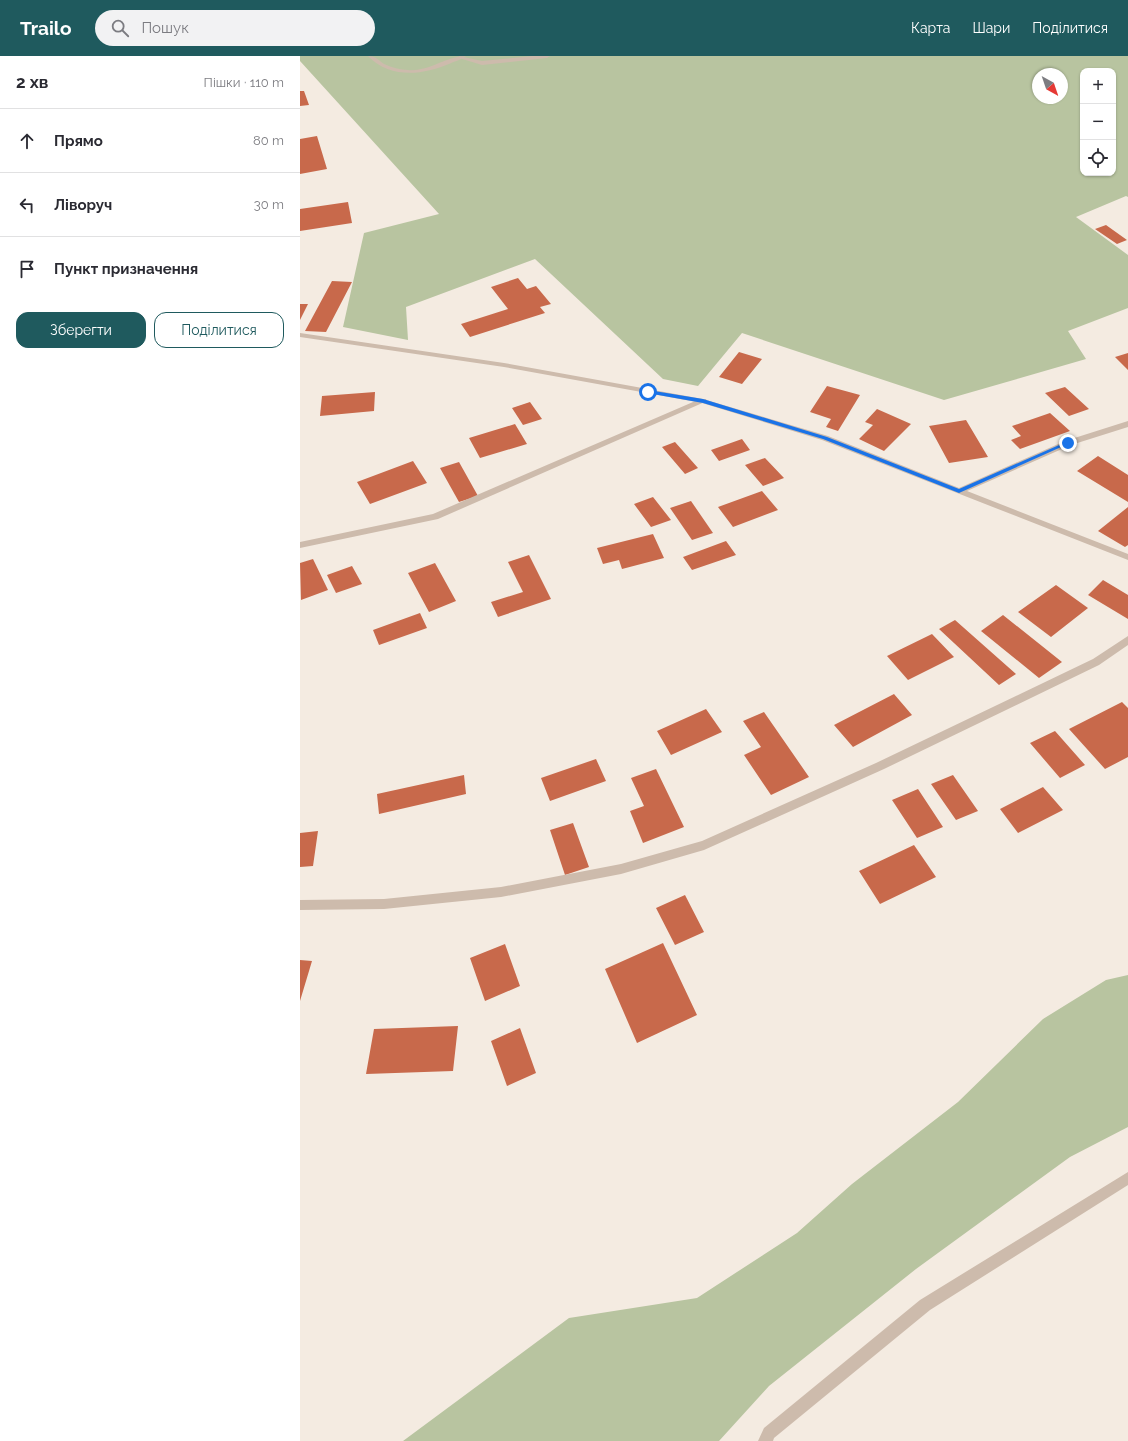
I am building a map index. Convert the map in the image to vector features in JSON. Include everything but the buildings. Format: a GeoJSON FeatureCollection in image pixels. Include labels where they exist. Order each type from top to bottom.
{"type":"FeatureCollection","features":[{"type":"Feature","properties":{"kind":"street"},"geometry":{"type":"LineString","coordinates":[[370,56],[383,66],[408,72],[434,68],[462,56],[482,63],[547,56]]}},
{"type":"Feature","properties":{"kind":"street"},"geometry":{"type":"LineString","coordinates":[[300,335],[504,365],[703,401],[825,438],[1128,557]]}},
{"type":"Feature","properties":{"kind":"street"},"geometry":{"type":"LineString","coordinates":[[300,545],[435,517],[703,401]]}},
{"type":"Feature","properties":{"kind":"street"},"geometry":{"type":"LineString","coordinates":[[959,491],[1068,443],[1128,424]]}},
{"type":"Feature","properties":{"kind":"street"},"geometry":{"type":"LineString","coordinates":[[300,905],[384,904],[501,892],[621,869],[704,844],[880,766],[1096,662],[1128,640]]}},
{"type":"Feature","properties":{"kind":"street"},"geometry":{"type":"LineString","coordinates":[[765,1441],[769,1434],[925,1305],[1128,1178]]}},
{"type":"Feature","properties":{"kind":"green space"},"geometry":{"type":"Polygon","coordinates":[[[300,56],[1128,56],[1128,197],[1126,196],[1076,217],[1128,255],[1128,308],[1068,331],[1086,359],[944,400],[742,333],[698,386],[663,379],[535,259],[406,307],[408,340],[343,327],[364,233],[439,214],[300,61],[300,56]]]}},
{"type":"Feature","properties":{"kind":"green space"},"geometry":{"type":"Polygon","coordinates":[[[1128,975],[1128,1127],[1070,1157],[916,1269],[769,1386],[719,1441],[403,1441],[569,1318],[697,1298],[797,1233],[852,1184],[958,1102],[1043,1019],[1106,980],[1128,975]]]}},
{"type":"Feature","properties":{"kind":"route"},"geometry":{"type":"LineString","coordinates":[[648,392],[703,401],[825,438],[959,491],[1068,443]]}}]}
